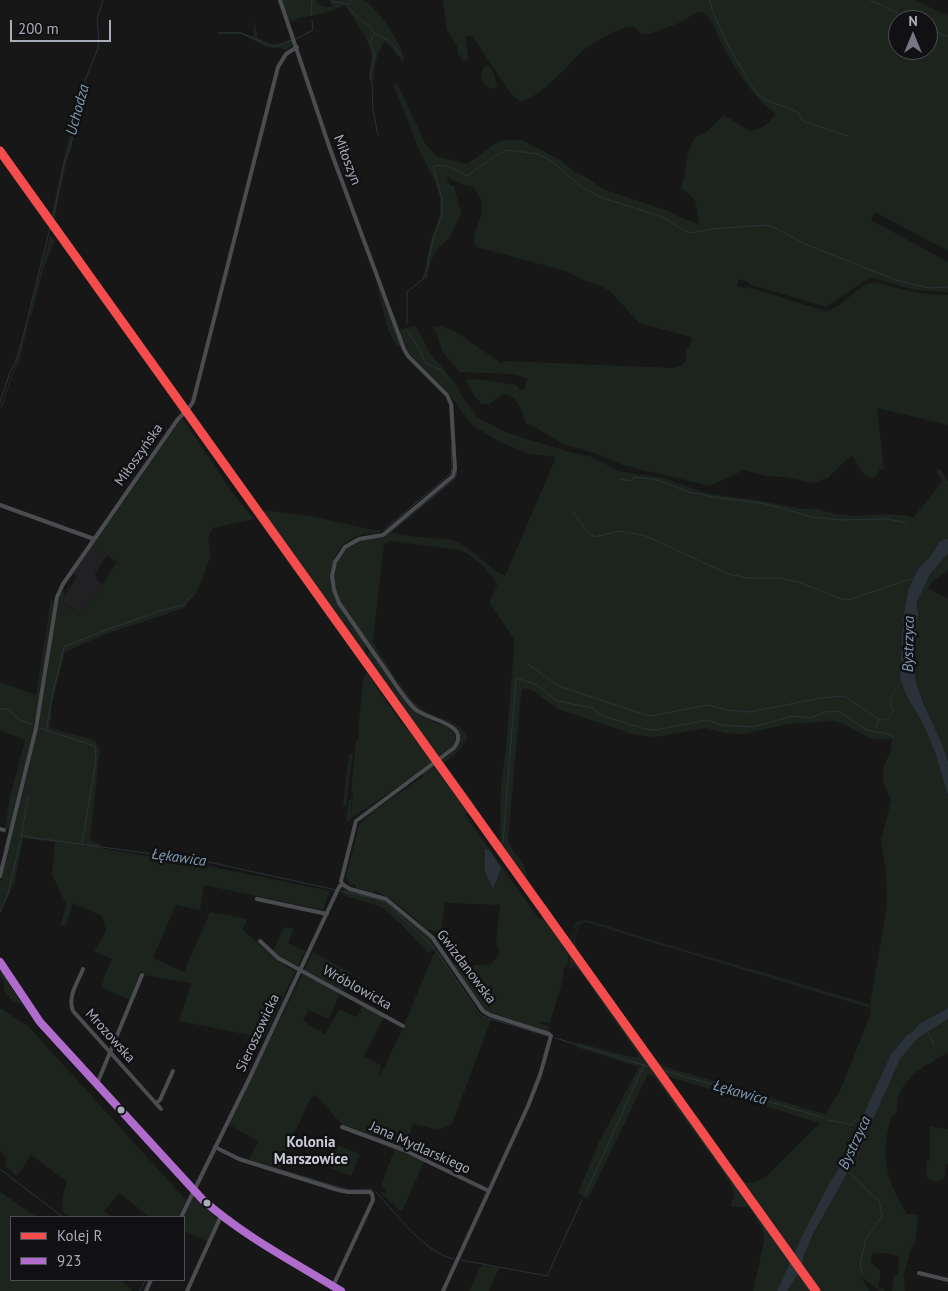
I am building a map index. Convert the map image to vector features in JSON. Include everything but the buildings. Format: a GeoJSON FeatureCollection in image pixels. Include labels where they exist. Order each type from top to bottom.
{"type":"FeatureCollection","features":[{"type":"Feature","properties":{"kind":"street","name":"Miłoszyn"},"geometry":{"type":"LineString","coordinates":[[280,0],[322,126],[408,356],[445,392],[449,399],[455,468],[451,478],[383,535],[353,540],[339,554],[335,562],[332,576],[336,597],[411,705],[423,716],[452,725],[458,738],[454,748],[356,821],[341,877],[342,884]]}},
{"type":"Feature","properties":{"kind":"street","name":"Miłoszyńska"},"geometry":{"type":"LineString","coordinates":[[0,876],[36,728],[57,597],[63,584],[94,539],[178,419],[193,402],[278,67],[286,54],[297,47]]}},
{"type":"Feature","properties":{"kind":"street"},"geometry":{"type":"LineString","coordinates":[[0,505],[94,539]]}},
{"type":"Feature","properties":{"kind":"street","name":"Sieroszowicka"},"geometry":{"type":"LineString","coordinates":[[181,1216],[342,884]]}},
{"type":"Feature","properties":{"kind":"street","name":"Gwizdanowska"},"geometry":{"type":"LineString","coordinates":[[342,884],[350,889],[386,899],[432,937],[483,1011],[551,1036],[534,1091],[443,1291]]}},
{"type":"Feature","properties":{"kind":"street"},"geometry":{"type":"LineString","coordinates":[[257,899],[327,914]]}},
{"type":"Feature","properties":{"kind":"street","name":"Wróblowicka"},"geometry":{"type":"LineString","coordinates":[[260,942],[278,958],[403,1026]]}},
{"type":"Feature","properties":{"kind":"street"},"geometry":{"type":"LineString","coordinates":[[0,962],[40,1022],[193,1191],[222,1216],[264,1245],[341,1291]]}},
{"type":"Feature","properties":{"kind":"street","name":"Mrozowska"},"geometry":{"type":"LineString","coordinates":[[83,969],[72,997],[71,1008],[160,1109]]}},
{"type":"Feature","properties":{"kind":"street"},"geometry":{"type":"LineString","coordinates":[[96,1082],[99,1079],[142,975]]}},
{"type":"Feature","properties":{"kind":"street"},"geometry":{"type":"LineString","coordinates":[[156,1103],[160,1100],[173,1071]]}},
{"type":"Feature","properties":{"kind":"street","name":"Jana Mydlarskiego"},"geometry":{"type":"LineString","coordinates":[[342,1128],[404,1150],[489,1191]]}},
{"type":"Feature","properties":{"kind":"street"},"geometry":{"type":"LineString","coordinates":[[215,1148],[239,1159],[338,1190],[370,1192],[372,1194],[373,1198],[334,1286]]}},
{"type":"Feature","properties":{"kind":"street"},"geometry":{"type":"LineString","coordinates":[[188,1291],[222,1216]]}},
{"type":"Feature","properties":{"kind":"street"},"geometry":{"type":"LineString","coordinates":[[919,1273],[948,1280]]}},
{"type":"Feature","properties":{"kind":"shaded area"},"geometry":{"type":"Polygon","coordinates":[[[282,0],[316,0],[320,5],[331,7],[333,5],[330,0],[362,0],[373,8],[387,25],[399,44],[404,59],[403,61],[384,42],[376,61],[374,80],[370,82],[371,58],[369,47],[364,34],[345,5],[334,10],[298,18],[294,22],[289,20],[282,0]]]}},
{"type":"Feature","properties":{"kind":"shaded area"},"geometry":{"type":"Polygon","coordinates":[[[443,0],[915,0],[936,10],[888,10],[888,60],[938,60],[938,11],[948,16],[948,251],[875,212],[871,220],[948,262],[948,292],[915,290],[873,278],[865,281],[826,307],[749,284],[739,279],[737,286],[747,289],[748,287],[825,311],[842,303],[859,289],[872,282],[917,292],[948,295],[948,425],[877,408],[884,469],[880,469],[875,477],[864,474],[852,456],[828,478],[812,483],[784,477],[766,476],[744,470],[710,486],[623,465],[597,454],[562,444],[537,428],[526,424],[519,404],[508,395],[503,394],[489,404],[482,404],[475,397],[466,381],[467,379],[516,385],[523,391],[528,378],[512,374],[459,372],[442,351],[437,334],[432,326],[439,327],[440,325],[456,332],[501,363],[505,361],[673,368],[682,365],[686,361],[686,351],[692,340],[691,337],[639,323],[611,292],[601,286],[580,279],[566,271],[476,247],[474,242],[482,207],[480,197],[473,187],[463,185],[446,177],[450,185],[454,186],[461,213],[450,238],[439,247],[431,261],[427,279],[423,280],[428,264],[426,263],[431,239],[440,214],[440,197],[417,145],[394,86],[395,83],[397,83],[426,145],[437,156],[467,164],[496,143],[506,140],[522,140],[557,158],[603,189],[671,212],[699,224],[695,200],[681,188],[689,149],[695,137],[708,131],[724,115],[750,131],[764,126],[775,114],[758,98],[737,71],[713,23],[704,13],[700,12],[662,30],[647,34],[642,34],[633,27],[613,32],[579,54],[543,89],[520,101],[507,88],[472,36],[466,37],[468,59],[463,60],[458,54],[457,46],[447,30],[443,0]]]}},
{"type":"Feature","properties":{"kind":"shaded area"},"geometry":{"type":"Polygon","coordinates":[[[254,20],[258,38],[275,44],[292,39],[292,45],[286,50],[266,47],[241,34],[216,33],[241,32],[254,37],[254,20]]]}},
{"type":"Feature","properties":{"kind":"shaded area"},"geometry":{"type":"Polygon","coordinates":[[[485,66],[490,67],[493,71],[497,86],[495,88],[491,89],[483,83],[481,74],[485,66]]]}},
{"type":"Feature","properties":{"kind":"shaded area"},"geometry":{"type":"Polygon","coordinates":[[[84,82],[88,83],[87,92],[79,116],[55,219],[52,217],[52,213],[75,109],[84,82]]]}},
{"type":"Feature","properties":{"kind":"shaded area"},"geometry":{"type":"Polygon","coordinates":[[[50,236],[55,241],[45,264],[31,317],[28,317],[50,236]]]}},
{"type":"Feature","properties":{"kind":"shaded area"},"geometry":{"type":"Polygon","coordinates":[[[377,286],[401,346],[397,346],[388,330],[377,286]]]}},
{"type":"Feature","properties":{"kind":"shaded area"},"geometry":{"type":"Polygon","coordinates":[[[27,320],[29,321],[19,362],[2,408],[0,407],[17,360],[27,320]]]}},
{"type":"Feature","properties":{"kind":"shaded area"},"geometry":{"type":"Polygon","coordinates":[[[416,326],[430,353],[454,382],[477,417],[505,432],[592,457],[618,471],[663,478],[717,495],[751,499],[803,509],[818,509],[852,516],[890,514],[913,518],[942,481],[936,469],[941,470],[948,482],[948,539],[940,541],[930,557],[918,569],[908,591],[903,619],[900,680],[935,752],[948,796],[948,1008],[919,1024],[891,1054],[839,1168],[830,1182],[793,1257],[572,948],[576,929],[581,921],[574,929],[571,946],[548,914],[570,940],[575,924],[578,921],[588,920],[870,1005],[887,905],[886,872],[881,840],[891,801],[883,780],[884,766],[891,749],[892,739],[871,739],[844,724],[834,721],[788,724],[743,734],[725,733],[706,728],[656,737],[635,735],[558,709],[532,690],[523,688],[508,840],[524,865],[529,884],[500,842],[501,784],[514,648],[513,637],[490,604],[497,586],[496,581],[479,562],[466,553],[454,549],[390,541],[384,544],[373,642],[396,679],[417,705],[455,724],[464,732],[467,739],[459,751],[444,763],[476,806],[472,809],[439,762],[451,754],[457,747],[460,739],[458,729],[448,722],[423,713],[408,700],[340,602],[335,588],[334,575],[338,559],[348,546],[362,540],[370,540],[375,537],[382,538],[408,515],[410,517],[392,532],[403,535],[452,540],[505,576],[555,457],[529,454],[500,442],[472,425],[446,390],[410,354],[400,329],[416,326]],[[585,922],[577,930],[575,942],[577,950],[658,1062],[666,1067],[825,1114],[840,1091],[871,1013],[870,1008],[585,922]],[[667,1076],[741,1181],[748,1183],[766,1177],[820,1123],[667,1076]]]}},
{"type":"Feature","properties":{"kind":"shaded area"},"geometry":{"type":"Polygon","coordinates":[[[182,418],[235,496],[254,519],[213,528],[208,538],[211,555],[197,592],[184,608],[106,634],[65,652],[52,703],[50,728],[94,740],[100,748],[90,840],[101,845],[100,848],[207,866],[330,891],[323,910],[204,885],[200,910],[176,905],[153,958],[184,972],[210,912],[247,919],[243,930],[273,957],[295,972],[264,1038],[179,1021],[191,983],[144,975],[141,970],[130,1000],[102,988],[104,977],[112,959],[94,951],[106,931],[102,916],[73,903],[66,925],[61,926],[66,904],[52,875],[55,842],[23,838],[15,881],[0,914],[0,884],[26,780],[61,592],[65,594],[63,603],[82,615],[117,562],[92,545],[182,418]]]}},
{"type":"Feature","properties":{"kind":"shaded area"},"geometry":{"type":"Polygon","coordinates":[[[262,510],[310,516],[374,530],[383,530],[377,533],[357,536],[345,544],[336,555],[331,569],[333,593],[344,615],[366,644],[364,655],[262,510]]]}},
{"type":"Feature","properties":{"kind":"shaded area"},"geometry":{"type":"Polygon","coordinates":[[[92,545],[107,555],[95,573],[97,580],[102,584],[82,615],[63,602],[65,594],[77,577],[73,573],[92,545]]]}},
{"type":"Feature","properties":{"kind":"shaded area"},"geometry":{"type":"Polygon","coordinates":[[[948,553],[948,570],[928,588],[948,599],[948,762],[917,685],[912,652],[920,594],[930,575],[948,553]]]}},
{"type":"Feature","properties":{"kind":"shaded area"},"geometry":{"type":"Polygon","coordinates":[[[51,600],[54,601],[36,715],[10,830],[5,828],[10,797],[25,740],[0,730],[0,682],[36,695],[51,600]]]}},
{"type":"Feature","properties":{"kind":"shaded area"},"geometry":{"type":"Polygon","coordinates":[[[369,650],[409,706],[420,715],[454,731],[456,742],[449,751],[436,759],[368,662],[369,650]]]}},
{"type":"Feature","properties":{"kind":"shaded area"},"geometry":{"type":"Polygon","coordinates":[[[366,672],[406,729],[408,728],[433,763],[350,819],[350,822],[346,821],[349,800],[351,800],[351,816],[353,792],[351,791],[356,742],[358,741],[363,682],[366,672]]]}},
{"type":"Feature","properties":{"kind":"shaded area"},"geometry":{"type":"Polygon","coordinates":[[[412,725],[472,809],[468,812],[408,728],[412,725]]]}},
{"type":"Feature","properties":{"kind":"shaded area"},"geometry":{"type":"Polygon","coordinates":[[[349,754],[353,754],[346,806],[343,805],[349,754]]]}},
{"type":"Feature","properties":{"kind":"shaded area"},"geometry":{"type":"Polygon","coordinates":[[[434,765],[468,812],[465,815],[539,919],[544,917],[569,953],[567,968],[563,967],[564,975],[550,1023],[536,1021],[549,1027],[550,1033],[484,1010],[454,967],[455,964],[469,969],[474,965],[491,964],[500,954],[496,943],[500,905],[445,903],[441,933],[427,929],[395,902],[374,890],[374,893],[349,884],[346,876],[359,825],[373,811],[424,776],[422,774],[434,765]]]}},
{"type":"Feature","properties":{"kind":"shaded area"},"geometry":{"type":"Polygon","coordinates":[[[344,889],[384,900],[429,937],[436,948],[428,953],[400,923],[381,907],[343,895],[344,889]]]}},
{"type":"Feature","properties":{"kind":"shaded area"},"geometry":{"type":"Polygon","coordinates":[[[548,914],[818,1291],[811,1291],[567,950],[544,917],[548,914]]]}},
{"type":"Feature","properties":{"kind":"shaded area"},"geometry":{"type":"Polygon","coordinates":[[[284,927],[294,929],[288,943],[305,951],[298,966],[280,958],[273,951],[284,927]]]}},
{"type":"Feature","properties":{"kind":"shaded area"},"geometry":{"type":"Polygon","coordinates":[[[438,950],[480,1017],[491,1020],[452,1124],[438,1130],[413,1124],[406,1145],[402,1148],[344,1127],[316,1095],[310,1099],[279,1168],[249,1160],[258,1141],[228,1124],[303,973],[338,992],[339,995],[329,1019],[308,1010],[303,1021],[325,1034],[339,1009],[356,1017],[363,1006],[384,1017],[364,1056],[381,1065],[380,1076],[402,1030],[433,955],[438,950]]]}},
{"type":"Feature","properties":{"kind":"shaded area"},"geometry":{"type":"Polygon","coordinates":[[[313,952],[351,973],[343,990],[304,970],[313,952]]]}},
{"type":"Feature","properties":{"kind":"shaded area"},"geometry":{"type":"Polygon","coordinates":[[[570,954],[790,1262],[777,1291],[753,1291],[764,1242],[762,1228],[748,1207],[732,1207],[734,1194],[730,1182],[654,1077],[648,1074],[588,1199],[578,1193],[599,1142],[639,1067],[576,1047],[578,1043],[636,1058],[639,1056],[584,977],[574,965],[571,969],[569,968],[570,954]]]}},
{"type":"Feature","properties":{"kind":"shaded area"},"geometry":{"type":"Polygon","coordinates":[[[0,969],[23,1006],[10,999],[4,990],[0,969]]]}},
{"type":"Feature","properties":{"kind":"shaded area"},"geometry":{"type":"Polygon","coordinates":[[[0,1008],[28,1026],[186,1200],[178,1216],[149,1216],[119,1193],[104,1211],[111,1216],[69,1216],[63,1212],[62,1208],[67,1182],[31,1155],[17,1176],[5,1166],[6,1158],[0,1151],[0,1008]]]}},
{"type":"Feature","properties":{"kind":"shaded area"},"geometry":{"type":"Polygon","coordinates":[[[948,1019],[948,1053],[923,1067],[906,1083],[899,1097],[897,1113],[891,1117],[888,1131],[886,1156],[890,1179],[907,1214],[918,1215],[915,1245],[912,1245],[904,1274],[905,1291],[892,1291],[894,1275],[898,1274],[899,1256],[874,1253],[871,1257],[871,1263],[880,1270],[878,1285],[880,1289],[883,1288],[885,1291],[880,1291],[861,1277],[869,1291],[818,1291],[801,1269],[807,1246],[858,1154],[900,1059],[919,1037],[948,1019]]]}},
{"type":"Feature","properties":{"kind":"shaded area"},"geometry":{"type":"Polygon","coordinates":[[[930,1126],[948,1129],[948,1164],[946,1164],[945,1178],[937,1181],[932,1181],[926,1176],[927,1161],[930,1161],[930,1126]]]}},
{"type":"Feature","properties":{"kind":"shaded area"},"geometry":{"type":"Polygon","coordinates":[[[337,1145],[360,1154],[351,1176],[328,1167],[337,1145]]]}},
{"type":"Feature","properties":{"kind":"shaded area"},"geometry":{"type":"Polygon","coordinates":[[[395,1148],[424,1162],[402,1211],[379,1191],[385,1193],[386,1190],[381,1186],[395,1148]]]}},
{"type":"Feature","properties":{"kind":"shaded area"},"geometry":{"type":"Polygon","coordinates":[[[0,1192],[36,1216],[10,1216],[10,1281],[122,1281],[133,1291],[0,1291],[0,1192]]]}},
{"type":"Feature","properties":{"kind":"shaded area"},"geometry":{"type":"Polygon","coordinates":[[[193,1196],[218,1219],[208,1242],[185,1231],[185,1216],[183,1216],[193,1196]]]}},
{"type":"Feature","properties":{"kind":"shaded area"},"geometry":{"type":"Polygon","coordinates":[[[481,1265],[499,1268],[489,1291],[469,1291],[481,1265]]]}},
{"type":"Feature","properties":{"kind":"shaded area"},"geometry":{"type":"Polygon","coordinates":[[[798,1273],[811,1291],[787,1291],[798,1273]]]}},
{"type":"Feature","properties":{"kind":"water","name":"Bystrzyca"},"geometry":{"type":"Polygon","coordinates":[[[948,539],[948,553],[930,574],[917,602],[918,615],[912,656],[916,682],[922,700],[948,762],[948,796],[935,752],[900,680],[903,619],[908,591],[918,569],[930,557],[940,541],[948,539]]]}},
{"type":"Feature","properties":{"kind":"water"},"geometry":{"type":"Polygon","coordinates":[[[485,849],[489,850],[501,868],[493,889],[485,871],[485,849]]]}},
{"type":"Feature","properties":{"kind":"water","name":"Bystrzyca"},"geometry":{"type":"Polygon","coordinates":[[[948,1008],[948,1019],[919,1037],[900,1059],[858,1154],[812,1236],[804,1255],[801,1269],[787,1291],[777,1291],[802,1236],[839,1168],[891,1054],[919,1024],[948,1008]]]}},
{"type":"Feature","properties":{"kind":"waterway","name":"Uchodza"},"geometry":{"type":"LineString","coordinates":[[52,222],[65,159],[71,145],[75,121],[81,106],[85,81],[98,48],[97,20],[103,0]]}},
{"type":"Feature","properties":{"kind":"waterway"},"geometry":{"type":"LineString","coordinates":[[311,15],[312,0]]}},
{"type":"Feature","properties":{"kind":"waterway"},"geometry":{"type":"LineString","coordinates":[[331,2],[348,5],[352,0]]}},
{"type":"Feature","properties":{"kind":"waterway"},"geometry":{"type":"LineString","coordinates":[[710,0],[712,10],[730,49],[756,93],[768,101],[798,112],[803,121],[850,136]]}},
{"type":"Feature","properties":{"kind":"waterway"},"geometry":{"type":"LineString","coordinates":[[870,0],[891,10]]}},
{"type":"Feature","properties":{"kind":"waterway"},"geometry":{"type":"LineString","coordinates":[[349,8],[374,33],[370,43],[375,55],[370,74],[373,110],[378,135]]}},
{"type":"Feature","properties":{"kind":"waterway"},"geometry":{"type":"LineString","coordinates":[[296,39],[313,30],[312,20]]}},
{"type":"Feature","properties":{"kind":"waterway"},"geometry":{"type":"LineString","coordinates":[[938,32],[948,37]]}},
{"type":"Feature","properties":{"kind":"waterway"},"geometry":{"type":"LineString","coordinates":[[218,33],[241,33],[274,47],[292,40]]}},
{"type":"Feature","properties":{"kind":"waterway"},"geometry":{"type":"LineString","coordinates":[[375,34],[390,41],[401,56]]}},
{"type":"Feature","properties":{"kind":"waterway"},"geometry":{"type":"LineString","coordinates":[[407,323],[407,292],[423,279],[433,240],[442,215],[442,198],[433,167],[446,166],[467,176],[495,156],[507,150],[538,154],[553,162],[580,186],[600,197],[662,217],[685,231],[693,233],[711,229],[765,225],[775,228],[805,244],[896,280],[929,288],[948,287]]}},
{"type":"Feature","properties":{"kind":"waterway","name":"Uchodza"},"geometry":{"type":"LineString","coordinates":[[0,402],[23,337],[50,228]]}},
{"type":"Feature","properties":{"kind":"waterway"},"geometry":{"type":"LineString","coordinates":[[407,330],[425,363],[441,370],[449,379]]}},
{"type":"Feature","properties":{"kind":"waterway"},"geometry":{"type":"LineString","coordinates":[[453,405],[454,422]]}},
{"type":"Feature","properties":{"kind":"waterway"},"geometry":{"type":"LineString","coordinates":[[385,529],[451,473],[451,446]]}},
{"type":"Feature","properties":{"kind":"waterway"},"geometry":{"type":"LineString","coordinates":[[408,518],[452,481],[457,474],[456,468]]}},
{"type":"Feature","properties":{"kind":"waterway"},"geometry":{"type":"LineString","coordinates":[[620,479],[631,481],[636,477],[657,480],[689,492],[766,504],[812,517],[839,520],[889,519],[906,523]]}},
{"type":"Feature","properties":{"kind":"waterway"},"geometry":{"type":"LineString","coordinates":[[573,512],[587,531],[594,537],[619,531],[646,536],[728,574],[749,578],[780,578],[798,582],[844,600],[915,579]]}},
{"type":"Feature","properties":{"kind":"waterway"},"geometry":{"type":"LineString","coordinates":[[46,731],[64,647],[103,631],[183,605],[191,595]]}},
{"type":"Feature","properties":{"kind":"waterway"},"geometry":{"type":"LineString","coordinates":[[526,663],[559,686],[649,716],[708,705],[726,710],[749,712],[821,698],[844,696],[880,720],[883,720],[888,718],[893,710],[890,702],[901,683]]}},
{"type":"Feature","properties":{"kind":"waterway"},"geometry":{"type":"LineString","coordinates":[[500,846],[503,843],[516,678],[537,685],[557,701],[593,708],[601,715],[645,729],[656,730],[707,720],[721,725],[752,727],[793,716],[811,718],[825,712],[838,711],[867,730],[888,734],[895,738]]}},
{"type":"Feature","properties":{"kind":"waterway"},"geometry":{"type":"LineString","coordinates":[[0,709],[7,709],[20,720],[33,725]]}},
{"type":"Feature","properties":{"kind":"waterway"},"geometry":{"type":"LineString","coordinates":[[876,727],[879,721]]}},
{"type":"Feature","properties":{"kind":"waterway"},"geometry":{"type":"LineString","coordinates":[[39,728],[95,746],[96,760],[82,844]]}},
{"type":"Feature","properties":{"kind":"waterway"},"geometry":{"type":"LineString","coordinates":[[21,838],[28,797]]}},
{"type":"Feature","properties":{"kind":"waterway","name":"Łękawica"},"geometry":{"type":"LineString","coordinates":[[21,836],[204,861],[336,890]]}},
{"type":"Feature","properties":{"kind":"waterway"},"geometry":{"type":"LineString","coordinates":[[0,912],[8,894],[20,842]]}},
{"type":"Feature","properties":{"kind":"waterway","name":"Łękawica"},"geometry":{"type":"LineString","coordinates":[[340,891],[374,898],[386,903],[436,951],[481,1016],[548,1036]]}},
{"type":"Feature","properties":{"kind":"waterway"},"geometry":{"type":"LineString","coordinates":[[927,1030],[934,1045]]}},
{"type":"Feature","properties":{"kind":"waterway","name":"Łękawica"},"geometry":{"type":"LineString","coordinates":[[555,1038],[650,1067]]}},
{"type":"Feature","properties":{"kind":"waterway"},"geometry":{"type":"LineString","coordinates":[[585,1195],[644,1065]]}},
{"type":"Feature","properties":{"kind":"waterway","name":"Łękawica"},"geometry":{"type":"LineString","coordinates":[[659,1069],[821,1117]]}},
{"type":"Feature","properties":{"kind":"waterway","name":"Łękawica"},"geometry":{"type":"LineString","coordinates":[[829,1120],[852,1125],[855,1120],[862,1120]]}},
{"type":"Feature","properties":{"kind":"waterway"},"geometry":{"type":"LineString","coordinates":[[264,1165],[349,1190],[369,1189],[374,1191]]}},
{"type":"Feature","properties":{"kind":"waterway"},"geometry":{"type":"LineString","coordinates":[[0,1169],[62,1216]]}},
{"type":"Feature","properties":{"kind":"waterway","name":"Bystrzyca"},"geometry":{"type":"LineString","coordinates":[[846,1171],[879,1200],[882,1216],[866,1239],[860,1264],[862,1273]]}},
{"type":"Feature","properties":{"kind":"waterway"},"geometry":{"type":"LineString","coordinates":[[376,1192],[422,1241],[432,1249],[454,1259]]}},
{"type":"Feature","properties":{"kind":"waterway"},"geometry":{"type":"LineString","coordinates":[[461,1260],[547,1276],[582,1200]]}},
{"type":"Feature","properties":{"kind":"waterway"},"geometry":{"type":"LineString","coordinates":[[140,1291],[145,1281]]}},
{"type":"Feature","properties":{"kind":"railway"},"geometry":{"type":"LineString","coordinates":[[0,155],[812,1291]]}},
{"type":"Feature","properties":{"kind":"rail line","name":"R"},"geometry":{"type":"LineString","coordinates":[[0,151],[816,1291]]}},
{"type":"Feature","properties":{"kind":"transit line","name":"923"},"geometry":{"type":"LineString","coordinates":[[0,962],[40,1022],[203,1200],[236,1226],[341,1291]]}},
{"type":"Feature","properties":{"kind":"district","name":"Kolonia Marszowice"},"geometry":{"type":"Point","coordinates":[311,1152]}}]}
